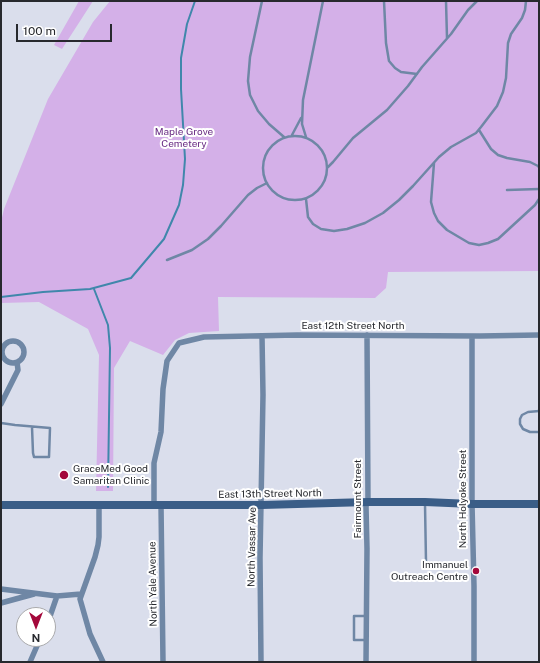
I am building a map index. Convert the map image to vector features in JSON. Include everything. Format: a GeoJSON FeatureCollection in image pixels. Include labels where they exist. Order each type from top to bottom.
{"type":"FeatureCollection","features":[{"type":"Feature","properties":{"kind":"main road","name":"East 13th Street North"},"geometry":{"type":"LineString","coordinates":[[1,505],[262,505],[368,502],[539,504]]}},
{"type":"Feature","properties":{"kind":"street","name":"East 12th Street North"},"geometry":{"type":"LineString","coordinates":[[173,353],[179,343],[204,337],[367,335],[472,336],[539,334]]}},
{"type":"Feature","properties":{"kind":"street","name":"Fairmount Street"},"geometry":{"type":"LineString","coordinates":[[366,662],[366,506],[368,502],[367,335]]}},
{"type":"Feature","properties":{"kind":"street","name":"North Vassar Ave"},"geometry":{"type":"LineString","coordinates":[[261,662],[260,558],[263,395],[262,336]]}},
{"type":"Feature","properties":{"kind":"street","name":"North Holyoke Street"},"geometry":{"type":"LineString","coordinates":[[472,336],[474,662]]}},
{"type":"Feature","properties":{"kind":"street","name":"North Yale Avenue"},"geometry":{"type":"LineString","coordinates":[[163,662],[158,505],[154,463],[161,432],[163,389],[167,361],[173,353]]}},
{"type":"Feature","properties":{"kind":"street"},"geometry":{"type":"LineString","coordinates":[[1,404],[18,370],[18,362]]}},
{"type":"Feature","properties":{"kind":"street"},"geometry":{"type":"LineString","coordinates":[[99,505],[98,545],[80,599],[90,634],[103,662]]}},
{"type":"Feature","properties":{"kind":"street"},"geometry":{"type":"LineString","coordinates":[[1,589],[57,596],[81,594]]}},
{"type":"Feature","properties":{"kind":"street"},"geometry":{"type":"LineString","coordinates":[[1,603],[36,593]]}},
{"type":"Feature","properties":{"kind":"street"},"geometry":{"type":"LineString","coordinates":[[53,607],[57,596]]}},
{"type":"Feature","properties":{"kind":"street"},"geometry":{"type":"LineString","coordinates":[[30,662],[37,647]]}},
{"type":"Feature","properties":{"kind":"lane"},"geometry":{"type":"LineString","coordinates":[[262,1],[250,57],[248,81],[250,95],[258,111],[269,124],[284,137]]}},
{"type":"Feature","properties":{"kind":"lane"},"geometry":{"type":"LineString","coordinates":[[306,137],[302,124],[303,100],[323,1]]}},
{"type":"Feature","properties":{"kind":"lane"},"geometry":{"type":"LineString","coordinates":[[384,1],[386,43],[390,60],[395,68],[401,72],[418,74]]}},
{"type":"Feature","properties":{"kind":"lane"},"geometry":{"type":"LineString","coordinates":[[446,1],[447,39]]}},
{"type":"Feature","properties":{"kind":"lane"},"geometry":{"type":"LineString","coordinates":[[328,167],[353,138],[387,110],[447,39],[468,10],[477,1]]}},
{"type":"Feature","properties":{"kind":"lane"},"geometry":{"type":"LineString","coordinates":[[306,199],[308,217],[313,224],[321,229],[334,231],[347,229],[366,223],[399,200],[414,186],[434,162],[451,147],[476,133],[497,106],[503,92],[506,78],[508,44],[511,34],[522,18],[526,1]]}},
{"type":"Feature","properties":{"kind":"lane"},"geometry":{"type":"LineString","coordinates":[[292,135],[302,116]]}},
{"type":"Feature","properties":{"kind":"lane"},"geometry":{"type":"LineString","coordinates":[[478,130],[491,149],[498,155],[530,162],[539,167]]}},
{"type":"Feature","properties":{"kind":"lane"},"geometry":{"type":"LineString","coordinates":[[300,135],[310,138],[318,144],[328,163],[327,174],[323,185],[316,193],[306,199],[294,200],[283,198],[274,192],[266,183],[263,174],[263,163],[266,153],[272,145],[284,137],[300,135]]}},
{"type":"Feature","properties":{"kind":"lane"},"geometry":{"type":"LineString","coordinates":[[434,162],[432,202],[434,213],[438,221],[447,230],[469,242],[479,245],[498,239],[535,205],[539,199]]}},
{"type":"Feature","properties":{"kind":"lane"},"geometry":{"type":"LineString","coordinates":[[167,260],[192,250],[208,239],[248,195],[266,183]]}},
{"type":"Feature","properties":{"kind":"lane"},"geometry":{"type":"LineString","coordinates":[[507,190],[539,189]]}},
{"type":"Feature","properties":{"kind":"lane"},"geometry":{"type":"LineString","coordinates":[[539,412],[528,412],[522,414],[520,419],[520,424],[523,429],[530,432],[539,432]]}},
{"type":"Feature","properties":{"kind":"lane"},"geometry":{"type":"LineString","coordinates":[[1,423],[50,428],[50,457],[34,457],[32,453],[32,427]]}},
{"type":"Feature","properties":{"kind":"lane"},"geometry":{"type":"LineString","coordinates":[[425,502],[426,562],[442,563]]}},
{"type":"Feature","properties":{"kind":"lane"},"geometry":{"type":"LineString","coordinates":[[366,616],[354,616],[354,640],[366,640]]}},
{"type":"Feature","properties":{"kind":"green space"},"geometry":{"type":"Polygon","coordinates":[[[79,1],[93,1],[62,49],[54,45],[79,1]]]}},
{"type":"Feature","properties":{"kind":"green space","name":"Maple Grove Cemetery"},"geometry":{"type":"Polygon","coordinates":[[[110,1],[539,1],[539,271],[388,272],[386,288],[375,298],[218,297],[219,331],[189,333],[175,340],[163,355],[130,341],[114,368],[113,491],[96,491],[99,355],[88,329],[39,302],[1,303],[1,222],[4,209],[48,99],[93,22],[110,1]]]}},
{"type":"Feature","properties":{"kind":"waterway"},"geometry":{"type":"LineString","coordinates":[[1,297],[43,292],[90,289],[131,278],[164,239],[179,205],[183,185],[185,159],[181,89],[181,58],[187,24],[195,1]]}},
{"type":"Feature","properties":{"kind":"waterway"},"geometry":{"type":"LineString","coordinates":[[94,289],[108,325],[110,348],[108,487]]}},
{"type":"Feature","properties":{"kind":"place","name":"GraceMed Good Samaritan Clinic"},"geometry":{"type":"Point","coordinates":[64,475]}},
{"type":"Feature","properties":{"kind":"place","name":"Immanuel Outreach Centre"},"geometry":{"type":"Point","coordinates":[476,571]}}]}
